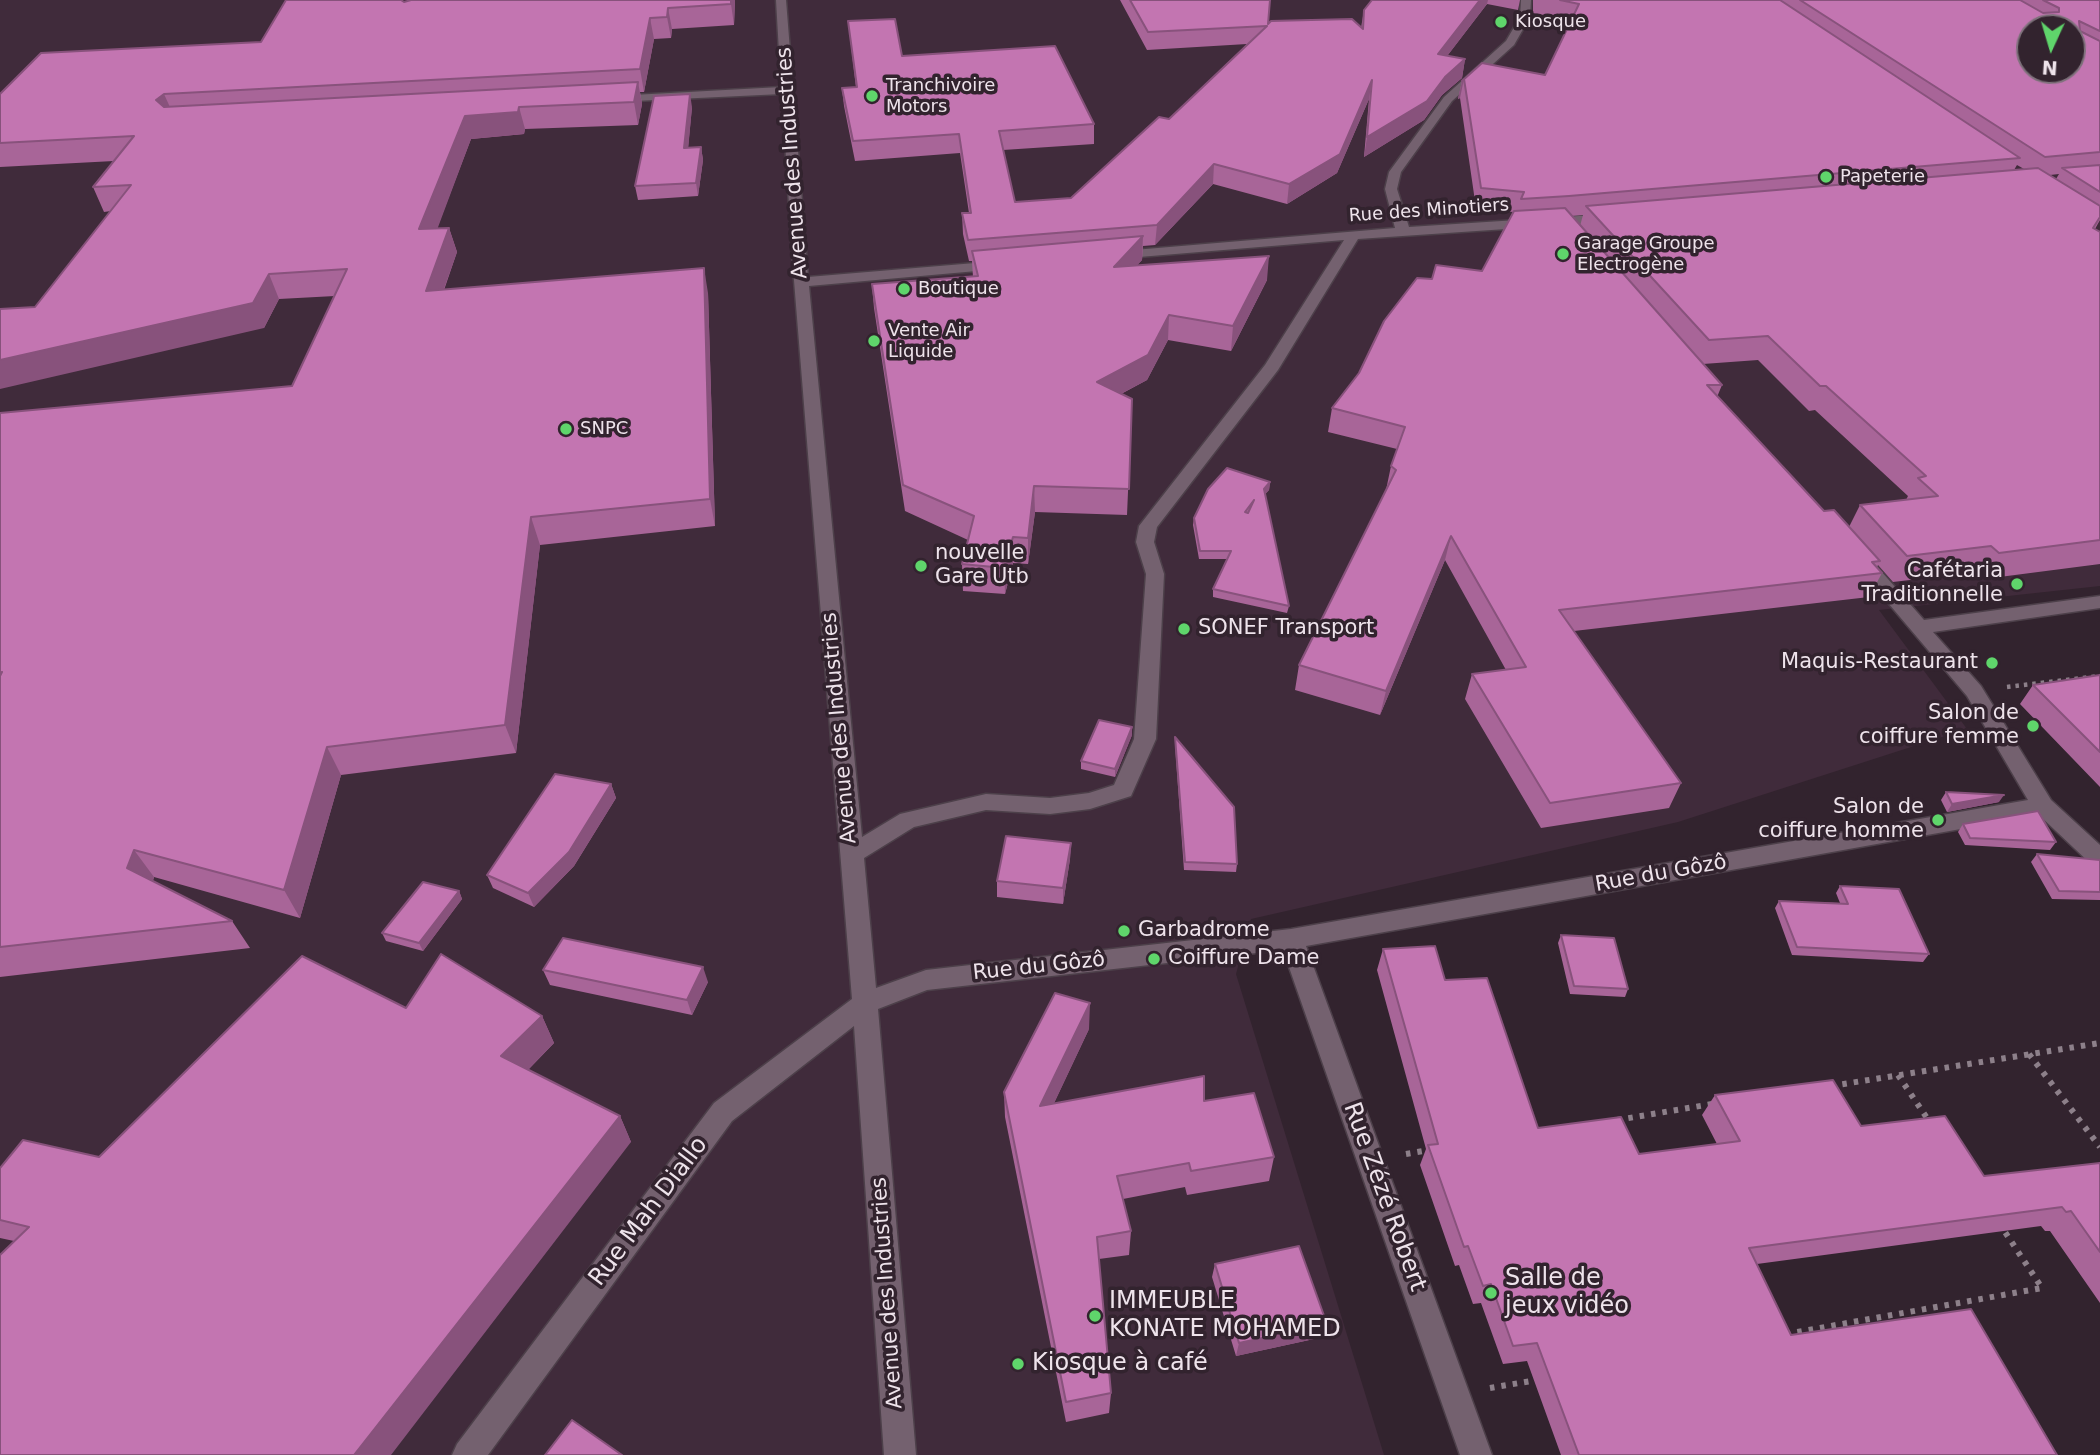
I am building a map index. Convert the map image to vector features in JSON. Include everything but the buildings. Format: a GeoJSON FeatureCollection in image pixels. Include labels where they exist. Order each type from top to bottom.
{"type":"FeatureCollection","features":[{"type":"Feature","properties":{"kind":"street","name":"Avenue des Industries"},"geometry":{"type":"LineString","coordinates":[[781,0],[900,1455]]}},
{"type":"Feature","properties":{"kind":"street"},"geometry":{"type":"LineString","coordinates":[[1403,231],[1391,189],[1395,172],[1447,99],[1510,43],[1525,17],[1526,0]]}},
{"type":"Feature","properties":{"kind":"street"},"geometry":{"type":"LineString","coordinates":[[607,99],[787,90]]}},
{"type":"Feature","properties":{"kind":"street","name":"Rue des Minotiers"},"geometry":{"type":"LineString","coordinates":[[1105,256],[1403,231],[1619,218]]}},
{"type":"Feature","properties":{"kind":"street"},"geometry":{"type":"LineString","coordinates":[[1564,222],[1582,243]]}},
{"type":"Feature","properties":{"kind":"street"},"geometry":{"type":"LineString","coordinates":[[851,854],[908,820],[986,802],[1050,806],[1090,801],[1124,790],[1145,739],[1155,574],[1145,542],[1148,526],[1272,367],[1354,235]]}},
{"type":"Feature","properties":{"kind":"street"},"geometry":{"type":"LineString","coordinates":[[802,282],[1009,264]]}},
{"type":"Feature","properties":{"kind":"street"},"geometry":{"type":"LineString","coordinates":[[1847,544],[1975,691],[2043,806],[2100,859]]}},
{"type":"Feature","properties":{"kind":"street"},"geometry":{"type":"LineString","coordinates":[[1920,626],[2100,602]]}},
{"type":"Feature","properties":{"kind":"street","name":"Rue du Gôzô"},"geometry":{"type":"LineString","coordinates":[[865,1003],[926,980],[1292,939],[2043,806]]}},
{"type":"Feature","properties":{"kind":"street","name":"Rue Zézé Robert"},"geometry":{"type":"LineString","coordinates":[[1292,939],[1476,1455]]}},
{"type":"Feature","properties":{"kind":"street","name":"Rue Mah Diallo"},"geometry":{"type":"LineString","coordinates":[[468,1455],[723,1112],[865,1003]]}},
{"type":"Feature","properties":{"kind":"path"},"geometry":{"type":"LineString","coordinates":[[1975,691],[2100,676]]}},
{"type":"Feature","properties":{"kind":"path"},"geometry":{"type":"LineString","coordinates":[[1821,1087],[2100,1042]]}},
{"type":"Feature","properties":{"kind":"path"},"geometry":{"type":"LineString","coordinates":[[2029,1054],[2100,1147]]}},
{"type":"Feature","properties":{"kind":"path"},"geometry":{"type":"LineString","coordinates":[[1898,1075],[1936,1131]]}},
{"type":"Feature","properties":{"kind":"path"},"geometry":{"type":"LineString","coordinates":[[1611,1121],[1717,1104]]}},
{"type":"Feature","properties":{"kind":"path"},"geometry":{"type":"LineString","coordinates":[[1370,1159],[1437,1149]]}},
{"type":"Feature","properties":{"kind":"path"},"geometry":{"type":"LineString","coordinates":[[1776,1336],[2042,1287],[1997,1220]]}},
{"type":"Feature","properties":{"kind":"path"},"geometry":{"type":"LineString","coordinates":[[1950,1305],[1958,1316]]}},
{"type":"Feature","properties":{"kind":"path"},"geometry":{"type":"LineString","coordinates":[[1454,1395],[1548,1378]]}},
{"type":"Feature","properties":{"kind":"shaded area"},"geometry":{"type":"Polygon","coordinates":[[[0,0],[2100,0],[2100,586],[1879,610],[1967,729],[1678,822],[1251,919],[1236,974],[1384,1455],[0,1455],[0,0]]]}},
{"type":"Feature","properties":{"kind":"place","name":"Kiosque"},"geometry":{"type":"Point","coordinates":[1501,22]}},
{"type":"Feature","properties":{"kind":"place","name":"Tranchivoire Motors"},"geometry":{"type":"Point","coordinates":[872,96]}},
{"type":"Feature","properties":{"kind":"place","name":"Papeterie"},"geometry":{"type":"Point","coordinates":[1826,177]}},
{"type":"Feature","properties":{"kind":"place","name":"Garage Groupe Electrogène"},"geometry":{"type":"Point","coordinates":[1563,254]}},
{"type":"Feature","properties":{"kind":"place","name":"Boutique"},"geometry":{"type":"Point","coordinates":[904,289]}},
{"type":"Feature","properties":{"kind":"place","name":"Vente Air Liquide"},"geometry":{"type":"Point","coordinates":[874,341]}},
{"type":"Feature","properties":{"kind":"place","name":"SNPC"},"geometry":{"type":"Point","coordinates":[566,429]}},
{"type":"Feature","properties":{"kind":"place","name":"nouvelle Gare Utb"},"geometry":{"type":"Point","coordinates":[921,566]}},
{"type":"Feature","properties":{"kind":"place","name":"Cafétaria Traditionnelle"},"geometry":{"type":"Point","coordinates":[2017,584]}},
{"type":"Feature","properties":{"kind":"place","name":"SONEF Transport"},"geometry":{"type":"Point","coordinates":[1184,629]}},
{"type":"Feature","properties":{"kind":"place","name":"Maquis-Restaurant"},"geometry":{"type":"Point","coordinates":[1992,663]}},
{"type":"Feature","properties":{"kind":"place","name":"Salon de coiffure femme"},"geometry":{"type":"Point","coordinates":[2033,726]}},
{"type":"Feature","properties":{"kind":"place","name":"Salon de coiffure homme"},"geometry":{"type":"Point","coordinates":[1938,820]}},
{"type":"Feature","properties":{"kind":"place","name":"Garbadrome"},"geometry":{"type":"Point","coordinates":[1124,931]}},
{"type":"Feature","properties":{"kind":"place","name":"Coiffure Dame"},"geometry":{"type":"Point","coordinates":[1154,959]}},
{"type":"Feature","properties":{"kind":"place","name":"Salle de jeux vidéo"},"geometry":{"type":"Point","coordinates":[1491,1293]}},
{"type":"Feature","properties":{"kind":"place","name":"IMMEUBLE KONATE MOHAMED"},"geometry":{"type":"Point","coordinates":[1095,1316]}},
{"type":"Feature","properties":{"kind":"place","name":"Kiosque à café"},"geometry":{"type":"Point","coordinates":[1018,1364]}}]}
